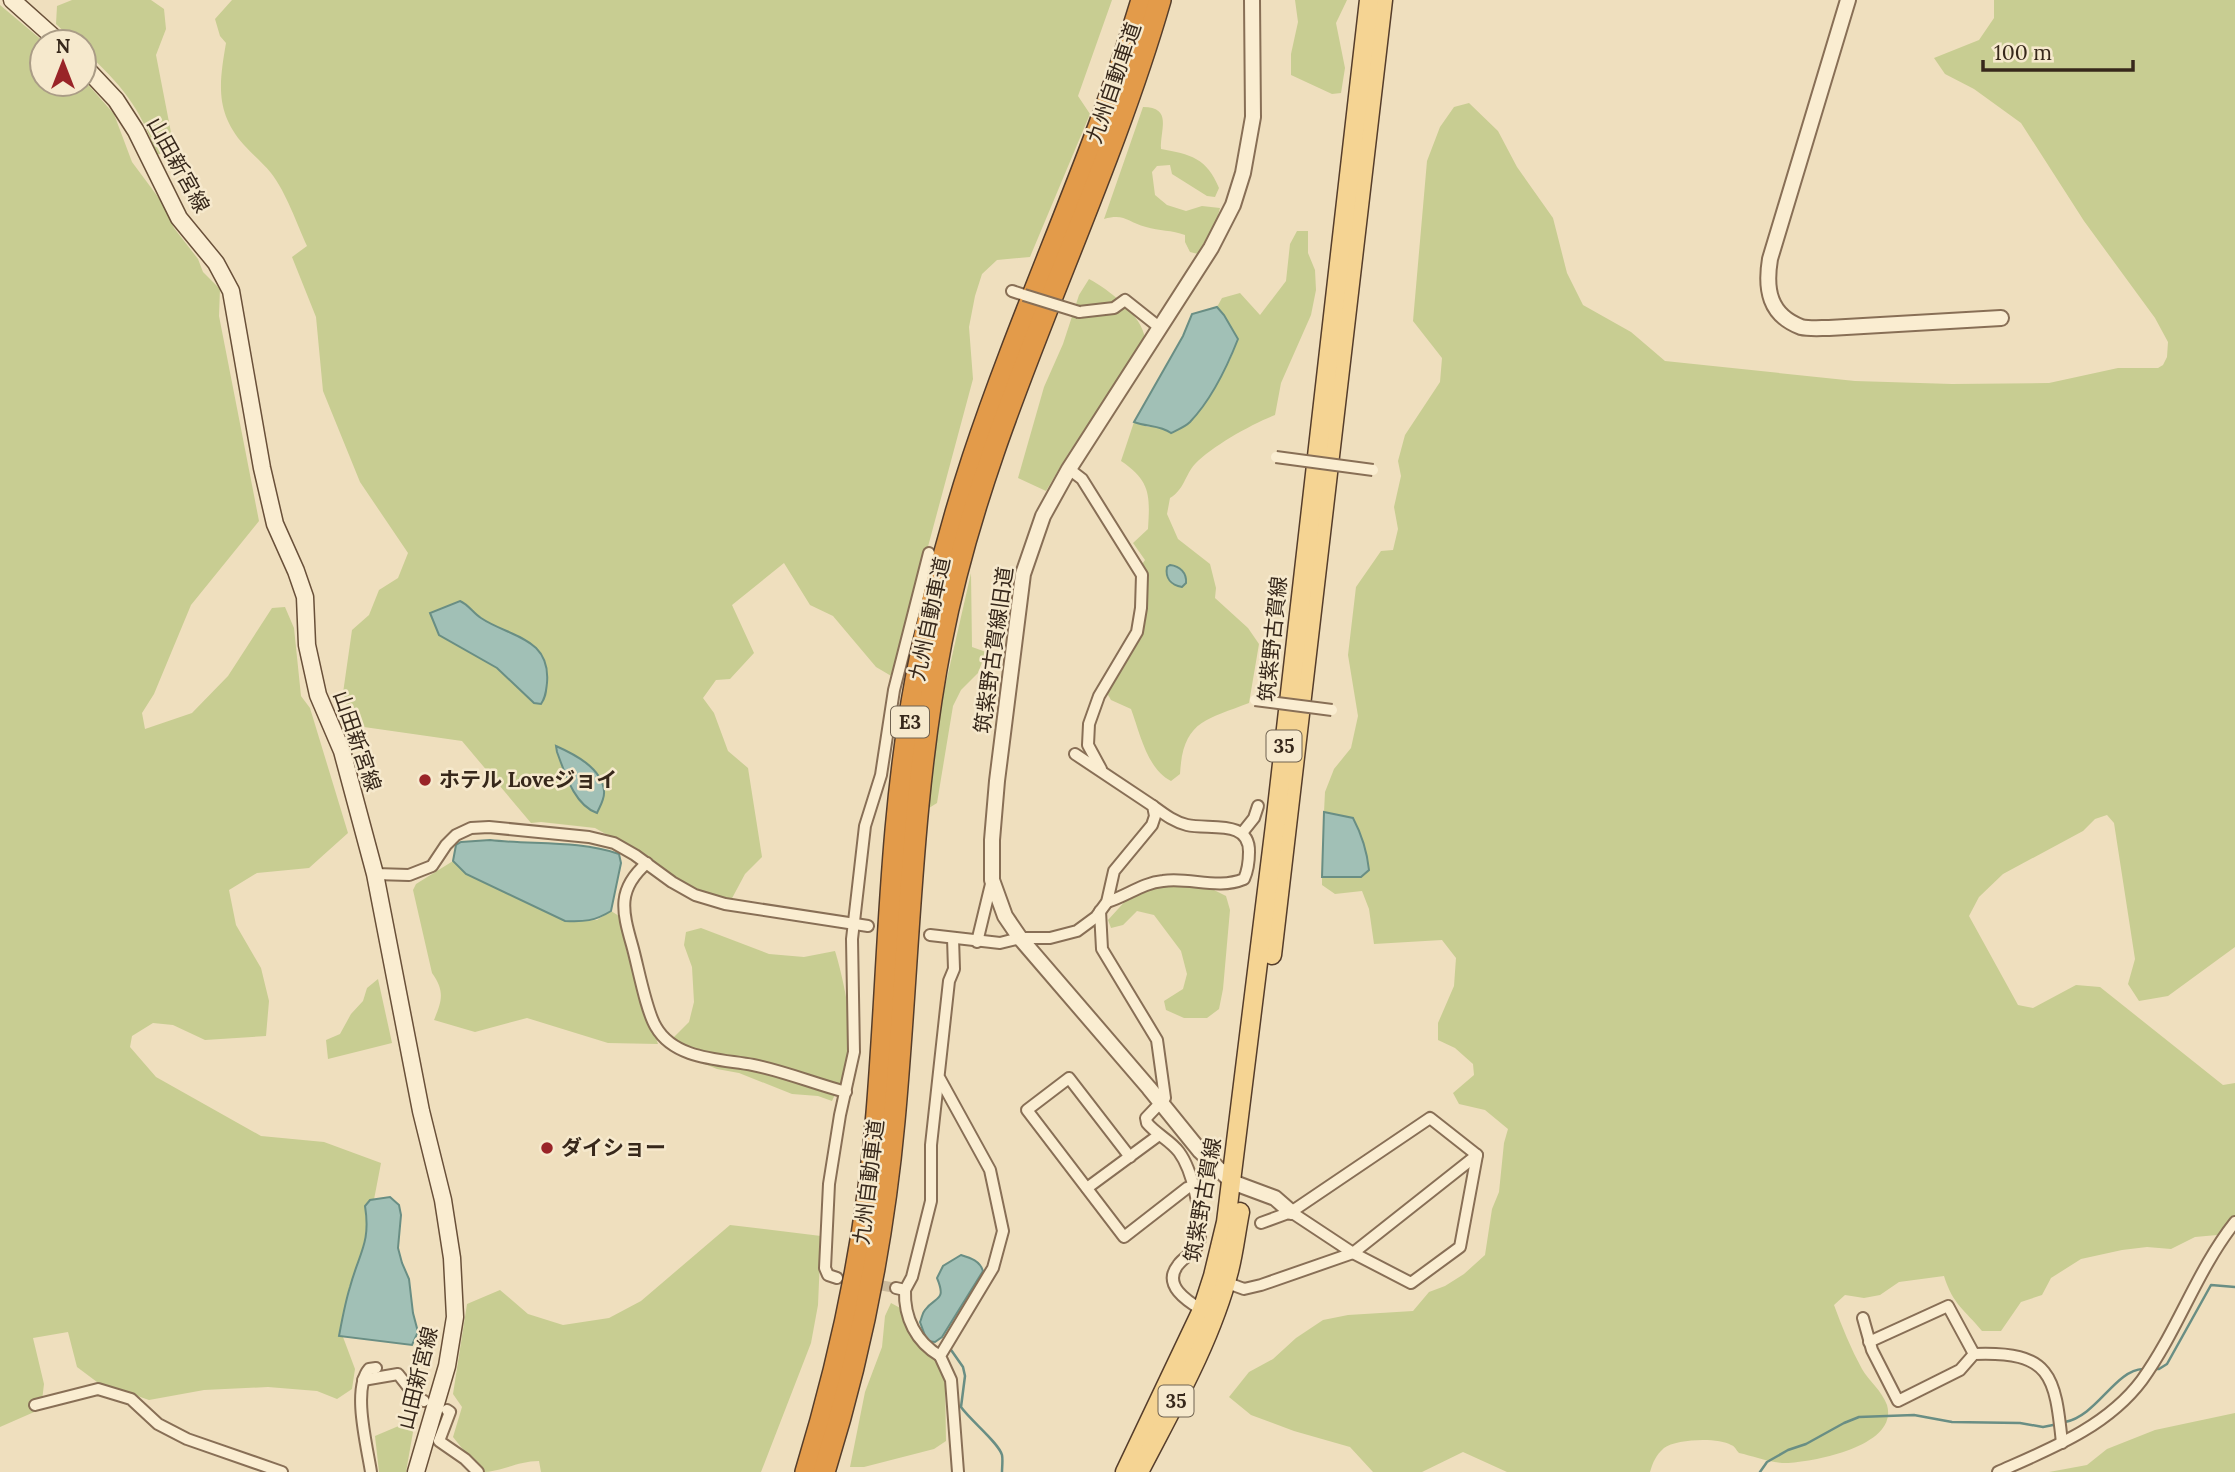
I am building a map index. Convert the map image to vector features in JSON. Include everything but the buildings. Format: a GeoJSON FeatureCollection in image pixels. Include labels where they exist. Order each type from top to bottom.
{"type":"FeatureCollection","features":[{"type":"Feature","properties":{"kind":"highway","name":"九州自動車道"},"geometry":{"type":"LineString","coordinates":[[806,1472],[843,1342],[858,1269],[869,1193],[897,827],[915,685],[925,635],[945,549],[973,458],[1092,150],[1142,0]]}},
{"type":"Feature","properties":{"kind":"highway","name":"九州自動車道"},"geometry":{"type":"LineString","coordinates":[[824,1472],[859,1344],[885,1198],[894,1120],[917,803],[926,727],[942,639],[986,473],[1014,393],[1104,168],[1160,0]]}},
{"type":"Feature","properties":{"kind":"main road"},"geometry":{"type":"LineString","coordinates":[[12,0],[43,28]]}},
{"type":"Feature","properties":{"kind":"main road","name":"筑紫野古賀線"},"geometry":{"type":"LineString","coordinates":[[1139,1472],[1187,1378],[1225,1282],[1235,1240],[1238,1184],[1369,0]]}},
{"type":"Feature","properties":{"kind":"main road","name":"筑紫野古賀線"},"geometry":{"type":"LineString","coordinates":[[1125,1472],[1202,1310],[1238,1184],[1289,817],[1383,0]]}},
{"type":"Feature","properties":{"kind":"main road","name":"山田新宮線"},"geometry":{"type":"LineString","coordinates":[[98,81],[116,100],[136,131],[179,218],[216,263],[231,291],[262,468],[275,524],[305,597],[307,645],[318,695],[342,751],[375,874],[421,1111],[443,1200],[452,1258],[455,1317],[447,1366],[416,1472]]}},
{"type":"Feature","properties":{"kind":"street","name":"筑紫野古賀線旧道"},"geometry":{"type":"LineString","coordinates":[[1238,1184],[1200,1151],[1020,939],[1005,916],[992,880],[992,840],[996,781],[1023,574],[1043,516],[1069,469],[1211,248],[1233,205],[1243,173],[1253,117],[1252,0]]}},
{"type":"Feature","properties":{"kind":"street"},"geometry":{"type":"LineString","coordinates":[[1848,0],[1770,259],[1766,282],[1773,302],[1782,316],[1802,327],[1829,328],[2001,318]]}},
{"type":"Feature","properties":{"kind":"street"},"geometry":{"type":"LineString","coordinates":[[1012,292],[1079,312],[1114,308],[1125,300],[1159,327]]}},
{"type":"Feature","properties":{"kind":"street"},"geometry":{"type":"LineString","coordinates":[[1276,457],[1373,470]]}},
{"type":"Feature","properties":{"kind":"street"},"geometry":{"type":"LineString","coordinates":[[1069,469],[1082,479],[1142,575],[1137,632],[1099,696],[1089,724],[1088,745],[1102,771]]}},
{"type":"Feature","properties":{"kind":"street"},"geometry":{"type":"LineString","coordinates":[[837,1278],[828,1275],[825,1268],[829,1184],[839,1115],[854,1052],[852,939],[859,866],[865,826],[881,775],[894,690],[929,553]]}},
{"type":"Feature","properties":{"kind":"street"},"geometry":{"type":"LineString","coordinates":[[1255,700],[1332,710]]}},
{"type":"Feature","properties":{"kind":"street"},"geometry":{"type":"LineString","coordinates":[[930,935],[1000,943],[1050,938],[1077,931],[1103,907],[1141,885],[1186,880],[1225,884],[1244,879],[1249,869],[1249,846],[1238,830],[1186,824],[1166,816],[1076,754]]}},
{"type":"Feature","properties":{"kind":"street"},"geometry":{"type":"LineString","coordinates":[[1153,806],[1155,816],[1152,825],[1114,872],[1103,907],[1102,949],[1157,1040],[1164,1098],[1162,1104],[1146,1118],[1147,1123],[1179,1152],[1194,1186],[1200,1238],[1197,1248],[1178,1264],[1173,1275],[1174,1285],[1186,1301],[1202,1310]]}},
{"type":"Feature","properties":{"kind":"street"},"geometry":{"type":"LineString","coordinates":[[1242,833],[1254,818],[1258,806]]}},
{"type":"Feature","properties":{"kind":"street"},"geometry":{"type":"LineString","coordinates":[[375,874],[409,875],[432,866],[456,835],[471,828],[489,827],[589,837],[614,843],[695,895],[725,904],[868,926]]}},
{"type":"Feature","properties":{"kind":"street"},"geometry":{"type":"LineString","coordinates":[[647,863],[628,884],[623,914],[657,1028],[674,1046],[702,1057],[754,1065],[846,1092]]}},
{"type":"Feature","properties":{"kind":"street"},"geometry":{"type":"LineString","coordinates":[[977,942],[992,880]]}},
{"type":"Feature","properties":{"kind":"street"},"geometry":{"type":"LineString","coordinates":[[953,939],[954,969],[949,981],[931,1145],[929,1209],[912,1277],[900,1289],[913,1330],[928,1349],[940,1356],[951,1380],[958,1472]]}},
{"type":"Feature","properties":{"kind":"street"},"geometry":{"type":"LineString","coordinates":[[1130,1157],[1069,1078],[1027,1110],[1124,1237],[1187,1188],[1194,1186]]}},
{"type":"Feature","properties":{"kind":"street"},"geometry":{"type":"LineString","coordinates":[[940,1079],[990,1170],[1003,1231],[993,1268],[940,1356]]}},
{"type":"Feature","properties":{"kind":"street"},"geometry":{"type":"LineString","coordinates":[[1261,1223],[1291,1212],[1430,1118],[1477,1155]]}},
{"type":"Feature","properties":{"kind":"street"},"geometry":{"type":"LineString","coordinates":[[1087,1188],[1159,1135]]}},
{"type":"Feature","properties":{"kind":"street"},"geometry":{"type":"LineString","coordinates":[[1238,1184],[1275,1198],[1291,1212],[1353,1253],[1412,1283],[1460,1247],[1477,1155]]}},
{"type":"Feature","properties":{"kind":"street"},"geometry":{"type":"LineString","coordinates":[[1225,1282],[1244,1289],[1253,1287],[1353,1253],[1477,1155]]}},
{"type":"Feature","properties":{"kind":"street"},"geometry":{"type":"LineString","coordinates":[[1998,1472],[2062,1443],[2099,1422],[2123,1402],[2149,1368],[2209,1261],[2235,1222]]}},
{"type":"Feature","properties":{"kind":"street"},"geometry":{"type":"LineString","coordinates":[[1869,1342],[1948,1306],[1974,1354]]}},
{"type":"Feature","properties":{"kind":"street"},"geometry":{"type":"LineString","coordinates":[[1863,1318],[1869,1342],[1898,1401],[1960,1370],[1974,1354]]}},
{"type":"Feature","properties":{"kind":"street"},"geometry":{"type":"LineString","coordinates":[[1974,1354],[2032,1359],[2046,1373],[2055,1392],[2062,1443]]}},
{"type":"Feature","properties":{"kind":"street"},"geometry":{"type":"LineString","coordinates":[[371,1472],[362,1416],[363,1380],[369,1369],[376,1368]]}},
{"type":"Feature","properties":{"kind":"street"},"geometry":{"type":"LineString","coordinates":[[363,1380],[398,1374],[416,1397],[424,1401]]}},
{"type":"Feature","properties":{"kind":"street"},"geometry":{"type":"LineString","coordinates":[[35,1405],[98,1389],[131,1399],[158,1424],[187,1439],[282,1472]]}},
{"type":"Feature","properties":{"kind":"street"},"geometry":{"type":"LineString","coordinates":[[446,1410],[450,1412],[439,1441],[478,1472]]}},
{"type":"Feature","properties":{"kind":"green space"},"geometry":{"type":"Polygon","coordinates":[[[72,0],[151,0],[164,9],[166,29],[156,55],[174,148],[157,155],[136,109],[98,64],[98,28],[60,28],[56,24],[57,6],[72,0]]]}},
{"type":"Feature","properties":{"kind":"green space"},"geometry":{"type":"Polygon","coordinates":[[[232,0],[1112,0],[1078,96],[1090,114],[1030,257],[997,260],[982,274],[969,327],[973,379],[893,677],[876,667],[833,616],[810,605],[784,563],[732,605],[754,653],[730,679],[716,680],[703,698],[714,713],[728,751],[748,768],[762,857],[745,874],[730,902],[680,884],[649,858],[595,828],[531,823],[462,741],[364,727],[349,714],[343,693],[352,630],[369,615],[379,590],[398,578],[408,553],[360,482],[323,391],[316,317],[292,257],[307,246],[276,181],[235,133],[224,109],[221,85],[226,43],[220,36],[215,19],[232,0]]]}},
{"type":"Feature","properties":{"kind":"green space"},"geometry":{"type":"Polygon","coordinates":[[[1295,0],[1347,0],[1336,23],[1345,68],[1341,93],[1332,94],[1291,75],[1291,54],[1298,22],[1295,0]]]}},
{"type":"Feature","properties":{"kind":"green space"},"geometry":{"type":"Polygon","coordinates":[[[1994,0],[2235,0],[2235,947],[2168,996],[2139,1001],[2128,984],[2135,959],[2114,823],[2107,815],[2095,819],[2083,831],[2003,874],[1979,897],[1969,916],[2018,1005],[2033,1008],[2076,985],[2100,987],[2223,1085],[2235,1083],[2235,1216],[2217,1235],[2195,1237],[2171,1249],[2147,1247],[2081,1259],[2051,1278],[2042,1295],[2021,1302],[2001,1331],[1982,1331],[1955,1301],[1944,1276],[1899,1282],[1880,1295],[1864,1298],[1845,1295],[1834,1305],[1862,1369],[1885,1400],[1887,1419],[1880,1431],[1868,1441],[1852,1449],[1815,1459],[1774,1462],[1739,1453],[1734,1446],[1725,1442],[1697,1440],[1664,1448],[1655,1459],[1650,1472],[1507,1472],[1463,1452],[1422,1472],[1373,1472],[1350,1447],[1251,1415],[1229,1397],[1249,1372],[1273,1359],[1296,1338],[1323,1320],[1348,1315],[1413,1311],[1429,1292],[1464,1274],[1485,1255],[1492,1209],[1499,1192],[1508,1129],[1485,1110],[1459,1104],[1453,1093],[1474,1075],[1473,1064],[1455,1048],[1438,1040],[1438,1023],[1454,986],[1456,958],[1442,940],[1374,944],[1369,909],[1362,891],[1335,894],[1322,885],[1322,877],[1339,878],[1353,819],[1324,812],[1325,792],[1334,769],[1351,748],[1358,716],[1348,655],[1356,587],[1381,551],[1393,550],[1398,529],[1394,507],[1401,476],[1398,461],[1405,435],[1440,382],[1442,358],[1413,321],[1427,161],[1440,127],[1454,107],[1469,103],[1498,131],[1517,167],[1553,218],[1567,273],[1583,305],[1631,332],[1665,361],[1855,381],[1952,384],[2049,383],[2118,368],[2158,368],[2167,357],[2168,342],[2155,318],[2084,221],[2021,123],[1974,89],[1945,74],[1934,58],[1979,40],[1994,18],[1994,0]]]}},
{"type":"Feature","properties":{"kind":"green space"},"geometry":{"type":"Polygon","coordinates":[[[0,5],[28,29],[28,98],[98,98],[98,96],[114,114],[132,162],[164,205],[174,228],[198,259],[203,272],[220,289],[219,316],[259,521],[191,605],[154,694],[142,713],[145,729],[192,713],[228,676],[272,608],[285,607],[294,628],[301,696],[310,708],[348,833],[309,868],[257,873],[229,890],[236,925],[261,968],[269,1001],[266,1036],[205,1040],[173,1025],[153,1023],[132,1036],[130,1047],[156,1077],[261,1136],[324,1142],[381,1163],[372,1210],[372,1263],[353,1290],[340,1329],[355,1369],[352,1389],[337,1399],[317,1391],[268,1387],[204,1390],[149,1400],[97,1382],[77,1367],[68,1332],[33,1338],[44,1384],[41,1409],[0,1427],[0,5]]]}},
{"type":"Feature","properties":{"kind":"green space"},"geometry":{"type":"Polygon","coordinates":[[[1143,107],[1152,108],[1162,115],[1161,149],[1196,159],[1209,170],[1219,188],[1215,197],[1207,196],[1172,174],[1170,165],[1157,166],[1152,172],[1155,195],[1167,205],[1186,211],[1202,206],[1220,208],[1198,254],[1190,252],[1185,235],[1146,227],[1122,218],[1104,219],[1143,107]]]}},
{"type":"Feature","properties":{"kind":"green space"},"geometry":{"type":"Polygon","coordinates":[[[1297,231],[1308,231],[1308,253],[1315,270],[1316,290],[1311,315],[1281,383],[1275,415],[1233,436],[1202,457],[1170,498],[1167,514],[1178,539],[1210,564],[1216,588],[1215,598],[1248,628],[1259,644],[1249,703],[1199,725],[1186,743],[1180,774],[1171,781],[1150,759],[1131,709],[1111,700],[1104,688],[1130,634],[1146,610],[1136,573],[1145,560],[1133,543],[1148,529],[1148,498],[1138,475],[1121,461],[1134,422],[1148,427],[1163,427],[1209,396],[1230,360],[1238,339],[1217,307],[1222,298],[1240,293],[1260,315],[1286,281],[1290,244],[1297,231]]]}},
{"type":"Feature","properties":{"kind":"green space"},"geometry":{"type":"Polygon","coordinates":[[[1089,279],[1115,296],[1131,313],[1143,330],[1145,339],[1046,491],[1018,478],[1044,387],[1063,344],[1079,295],[1089,279]]]}},
{"type":"Feature","properties":{"kind":"green space"},"geometry":{"type":"Polygon","coordinates":[[[971,573],[972,647],[986,652],[978,673],[961,690],[953,706],[937,803],[929,808],[937,727],[971,573]]]}},
{"type":"Feature","properties":{"kind":"green space"},"geometry":{"type":"Polygon","coordinates":[[[453,861],[466,874],[565,921],[597,920],[611,911],[619,916],[627,953],[658,1044],[608,1043],[527,1018],[475,1032],[434,1020],[440,1002],[440,991],[432,973],[413,890],[416,884],[453,861]]]}},
{"type":"Feature","properties":{"kind":"green space"},"geometry":{"type":"Polygon","coordinates":[[[1181,882],[1206,886],[1226,896],[1230,910],[1219,1009],[1207,1018],[1184,1018],[1166,1010],[1164,1001],[1183,989],[1187,974],[1181,951],[1154,915],[1137,911],[1123,925],[1111,928],[1108,920],[1128,898],[1147,889],[1181,882]]]}},
{"type":"Feature","properties":{"kind":"green space"},"geometry":{"type":"Polygon","coordinates":[[[701,928],[769,954],[804,957],[835,951],[845,992],[851,1055],[849,1066],[832,1101],[818,1096],[792,1094],[739,1073],[717,1069],[683,1055],[670,1041],[689,1022],[694,1002],[692,967],[684,945],[686,932],[701,928]]]}},
{"type":"Feature","properties":{"kind":"green space"},"geometry":{"type":"Polygon","coordinates":[[[378,979],[392,1043],[328,1059],[326,1040],[340,1034],[351,1014],[363,1001],[367,988],[378,979]]]}},
{"type":"Feature","properties":{"kind":"green space"},"geometry":{"type":"Polygon","coordinates":[[[730,1225],[821,1236],[818,1305],[811,1343],[761,1472],[541,1472],[539,1461],[481,1472],[453,1437],[462,1407],[453,1394],[467,1304],[500,1290],[528,1314],[563,1325],[609,1318],[641,1301],[730,1225]]]}},
{"type":"Feature","properties":{"kind":"green space"},"geometry":{"type":"Polygon","coordinates":[[[891,1303],[902,1309],[940,1362],[945,1380],[946,1441],[934,1449],[864,1467],[850,1467],[865,1392],[882,1347],[885,1316],[891,1303]]]}},
{"type":"Feature","properties":{"kind":"green space"},"geometry":{"type":"Polygon","coordinates":[[[2235,1413],[2235,1472],[2049,1472],[2087,1465],[2107,1449],[2155,1430],[2235,1413]]]}},
{"type":"Feature","properties":{"kind":"green space"},"geometry":{"type":"Polygon","coordinates":[[[408,1422],[413,1432],[406,1472],[379,1472],[375,1436],[408,1422]]]}},
{"type":"Feature","properties":{"kind":"water"},"geometry":{"type":"Polygon","coordinates":[[[1217,307],[1238,339],[1224,372],[1205,404],[1188,424],[1171,433],[1134,422],[1183,336],[1192,314],[1217,307]]]}},
{"type":"Feature","properties":{"kind":"water"},"geometry":{"type":"Polygon","coordinates":[[[1170,565],[1184,573],[1186,583],[1182,587],[1175,585],[1168,578],[1167,567],[1170,565]]]}},
{"type":"Feature","properties":{"kind":"water"},"geometry":{"type":"Polygon","coordinates":[[[460,601],[481,618],[535,647],[546,668],[547,683],[541,704],[534,703],[497,668],[439,635],[430,613],[460,601]]]}},
{"type":"Feature","properties":{"kind":"water"},"geometry":{"type":"Polygon","coordinates":[[[556,746],[579,758],[598,775],[604,794],[597,813],[576,796],[556,746]]]}},
{"type":"Feature","properties":{"kind":"water"},"geometry":{"type":"Polygon","coordinates":[[[1324,812],[1353,818],[1364,843],[1369,870],[1361,877],[1322,877],[1324,812]]]}},
{"type":"Feature","properties":{"kind":"water"},"geometry":{"type":"Polygon","coordinates":[[[490,840],[571,845],[619,854],[621,863],[611,911],[589,920],[565,921],[466,874],[453,861],[456,845],[461,842],[490,840]]]}},
{"type":"Feature","properties":{"kind":"water"},"geometry":{"type":"Polygon","coordinates":[[[390,1197],[399,1205],[401,1215],[398,1248],[409,1279],[418,1332],[412,1345],[339,1336],[348,1293],[365,1239],[365,1206],[370,1200],[390,1197]]]}},
{"type":"Feature","properties":{"kind":"water"},"geometry":{"type":"Polygon","coordinates":[[[961,1255],[977,1262],[983,1271],[942,1337],[935,1342],[927,1341],[920,1322],[924,1311],[939,1298],[941,1291],[937,1278],[943,1266],[961,1255]]]}},
{"type":"Feature","properties":{"kind":"waterway"},"geometry":{"type":"LineString","coordinates":[[2154,1369],[2167,1364],[2211,1285],[2235,1287]]}},
{"type":"Feature","properties":{"kind":"waterway"},"geometry":{"type":"LineString","coordinates":[[949,1347],[963,1367],[965,1376],[961,1407],[1000,1450],[1002,1472]]}},
{"type":"Feature","properties":{"kind":"waterway"},"geometry":{"type":"LineString","coordinates":[[2065,1422],[2087,1411],[2124,1377],[2143,1369]]}},
{"type":"Feature","properties":{"kind":"waterway"},"geometry":{"type":"LineString","coordinates":[[1760,1472],[1767,1462],[1788,1450],[1806,1444],[1859,1417],[1914,1415],[1952,1422],[2020,1423],[2043,1427],[2058,1424]]}},
{"type":"Feature","properties":{"kind":"tunnel"},"geometry":{"type":"LineString","coordinates":[[867,1283],[896,1288]]}},
{"type":"Feature","properties":{"kind":"place","name":"ホテル Loveジョイ"},"geometry":{"type":"Point","coordinates":[425,780]}},
{"type":"Feature","properties":{"kind":"place","name":"ダイショー"},"geometry":{"type":"Point","coordinates":[547,1148]}}]}
